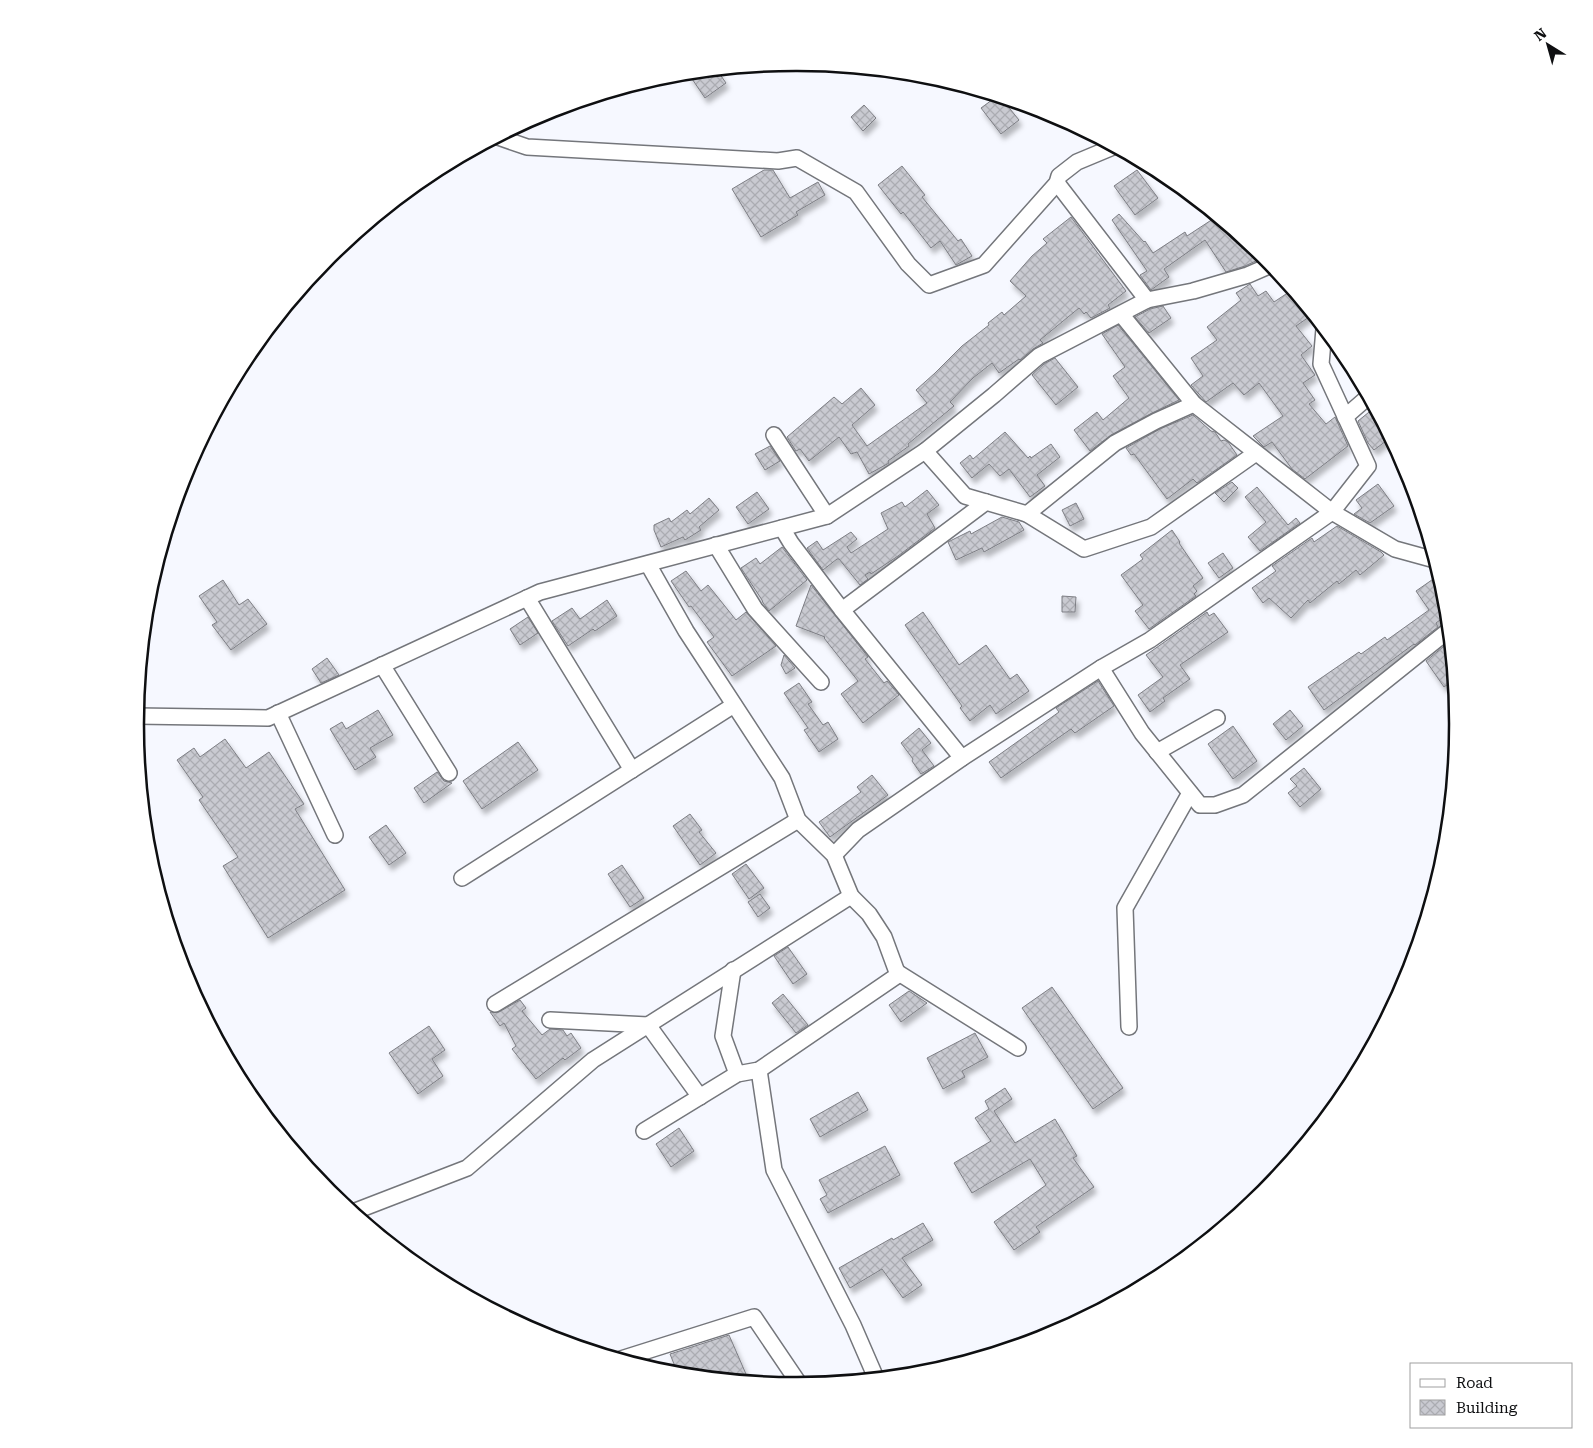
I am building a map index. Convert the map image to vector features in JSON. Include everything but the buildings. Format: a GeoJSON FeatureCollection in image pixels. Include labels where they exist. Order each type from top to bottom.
{"type":"FeatureCollection","features":[{"type":"Feature","properties":{"kind":"street"},"geometry":{"type":"LineString","coordinates":[[506,140],[527,148],[778,161],[796,158],[856,192],[908,264],[929,285],[984,266],[1057,184],[1059,176],[1076,162],[1106,150]]}},
{"type":"Feature","properties":{"kind":"street"},"geometry":{"type":"LineString","coordinates":[[1057,184],[1147,300]]}},
{"type":"Feature","properties":{"kind":"street"},"geometry":{"type":"LineString","coordinates":[[144,716],[268,718],[540,592],[827,516],[925,451],[994,396],[1039,356],[1147,300],[1193,291],[1248,275],[1263,268]]}},
{"type":"Feature","properties":{"kind":"street"},"geometry":{"type":"LineString","coordinates":[[1121,314],[1194,404],[1332,512],[1395,549],[1428,558]]}},
{"type":"Feature","properties":{"kind":"street"},"geometry":{"type":"LineString","coordinates":[[834,855],[858,830],[962,758],[1100,668],[1150,640],[1332,512],[1368,466],[1321,364],[1323,339]]}},
{"type":"Feature","properties":{"kind":"street"},"geometry":{"type":"LineString","coordinates":[[1346,417],[1364,401]]}},
{"type":"Feature","properties":{"kind":"street"},"geometry":{"type":"LineString","coordinates":[[1026,514],[1115,443],[1156,421],[1194,404]]}},
{"type":"Feature","properties":{"kind":"street"},"geometry":{"type":"LineString","coordinates":[[774,435],[827,516]]}},
{"type":"Feature","properties":{"kind":"street"},"geometry":{"type":"LineString","coordinates":[[925,451],[965,496],[1026,514],[1084,549],[1151,527],[1256,453]]}},
{"type":"Feature","properties":{"kind":"street"},"geometry":{"type":"LineString","coordinates":[[842,610],[986,502]]}},
{"type":"Feature","properties":{"kind":"street"},"geometry":{"type":"LineString","coordinates":[[782,528],[791,543],[842,610],[962,758]]}},
{"type":"Feature","properties":{"kind":"street"},"geometry":{"type":"LineString","coordinates":[[716,545],[755,609],[821,682]]}},
{"type":"Feature","properties":{"kind":"street"},"geometry":{"type":"LineString","coordinates":[[648,564],[686,631],[782,778],[798,820],[834,855],[851,896],[869,914],[884,937],[898,972],[1018,1048]]}},
{"type":"Feature","properties":{"kind":"street"},"geometry":{"type":"LineString","coordinates":[[528,598],[632,770]]}},
{"type":"Feature","properties":{"kind":"street"},"geometry":{"type":"LineString","coordinates":[[1100,668],[1142,733],[1200,805],[1215,805],[1243,795],[1443,635]]}},
{"type":"Feature","properties":{"kind":"street"},"geometry":{"type":"LineString","coordinates":[[382,665],[449,773]]}},
{"type":"Feature","properties":{"kind":"street"},"geometry":{"type":"LineString","coordinates":[[462,878],[734,705]]}},
{"type":"Feature","properties":{"kind":"street"},"geometry":{"type":"LineString","coordinates":[[278,713],[335,835]]}},
{"type":"Feature","properties":{"kind":"street"},"geometry":{"type":"LineString","coordinates":[[1157,752],[1217,718]]}},
{"type":"Feature","properties":{"kind":"street"},"geometry":{"type":"LineString","coordinates":[[1129,1027],[1125,908],[1190,793]]}},
{"type":"Feature","properties":{"kind":"street"},"geometry":{"type":"LineString","coordinates":[[495,1004],[798,820]]}},
{"type":"Feature","properties":{"kind":"street"},"geometry":{"type":"LineString","coordinates":[[360,1209],[467,1168],[593,1060],[851,896]]}},
{"type":"Feature","properties":{"kind":"street"},"geometry":{"type":"LineString","coordinates":[[734,970],[723,1036],[737,1074]]}},
{"type":"Feature","properties":{"kind":"street"},"geometry":{"type":"LineString","coordinates":[[644,1131],[737,1074],[759,1070],[898,975],[898,972]]}},
{"type":"Feature","properties":{"kind":"street"},"geometry":{"type":"LineString","coordinates":[[550,1020],[648,1025]]}},
{"type":"Feature","properties":{"kind":"street"},"geometry":{"type":"LineString","coordinates":[[648,1025],[700,1097]]}},
{"type":"Feature","properties":{"kind":"street"},"geometry":{"type":"LineString","coordinates":[[759,1070],[774,1170],[853,1325],[873,1372]]}},
{"type":"Feature","properties":{"kind":"street"},"geometry":{"type":"LineString","coordinates":[[631,1356],[754,1317],[795,1377]]}}]}
